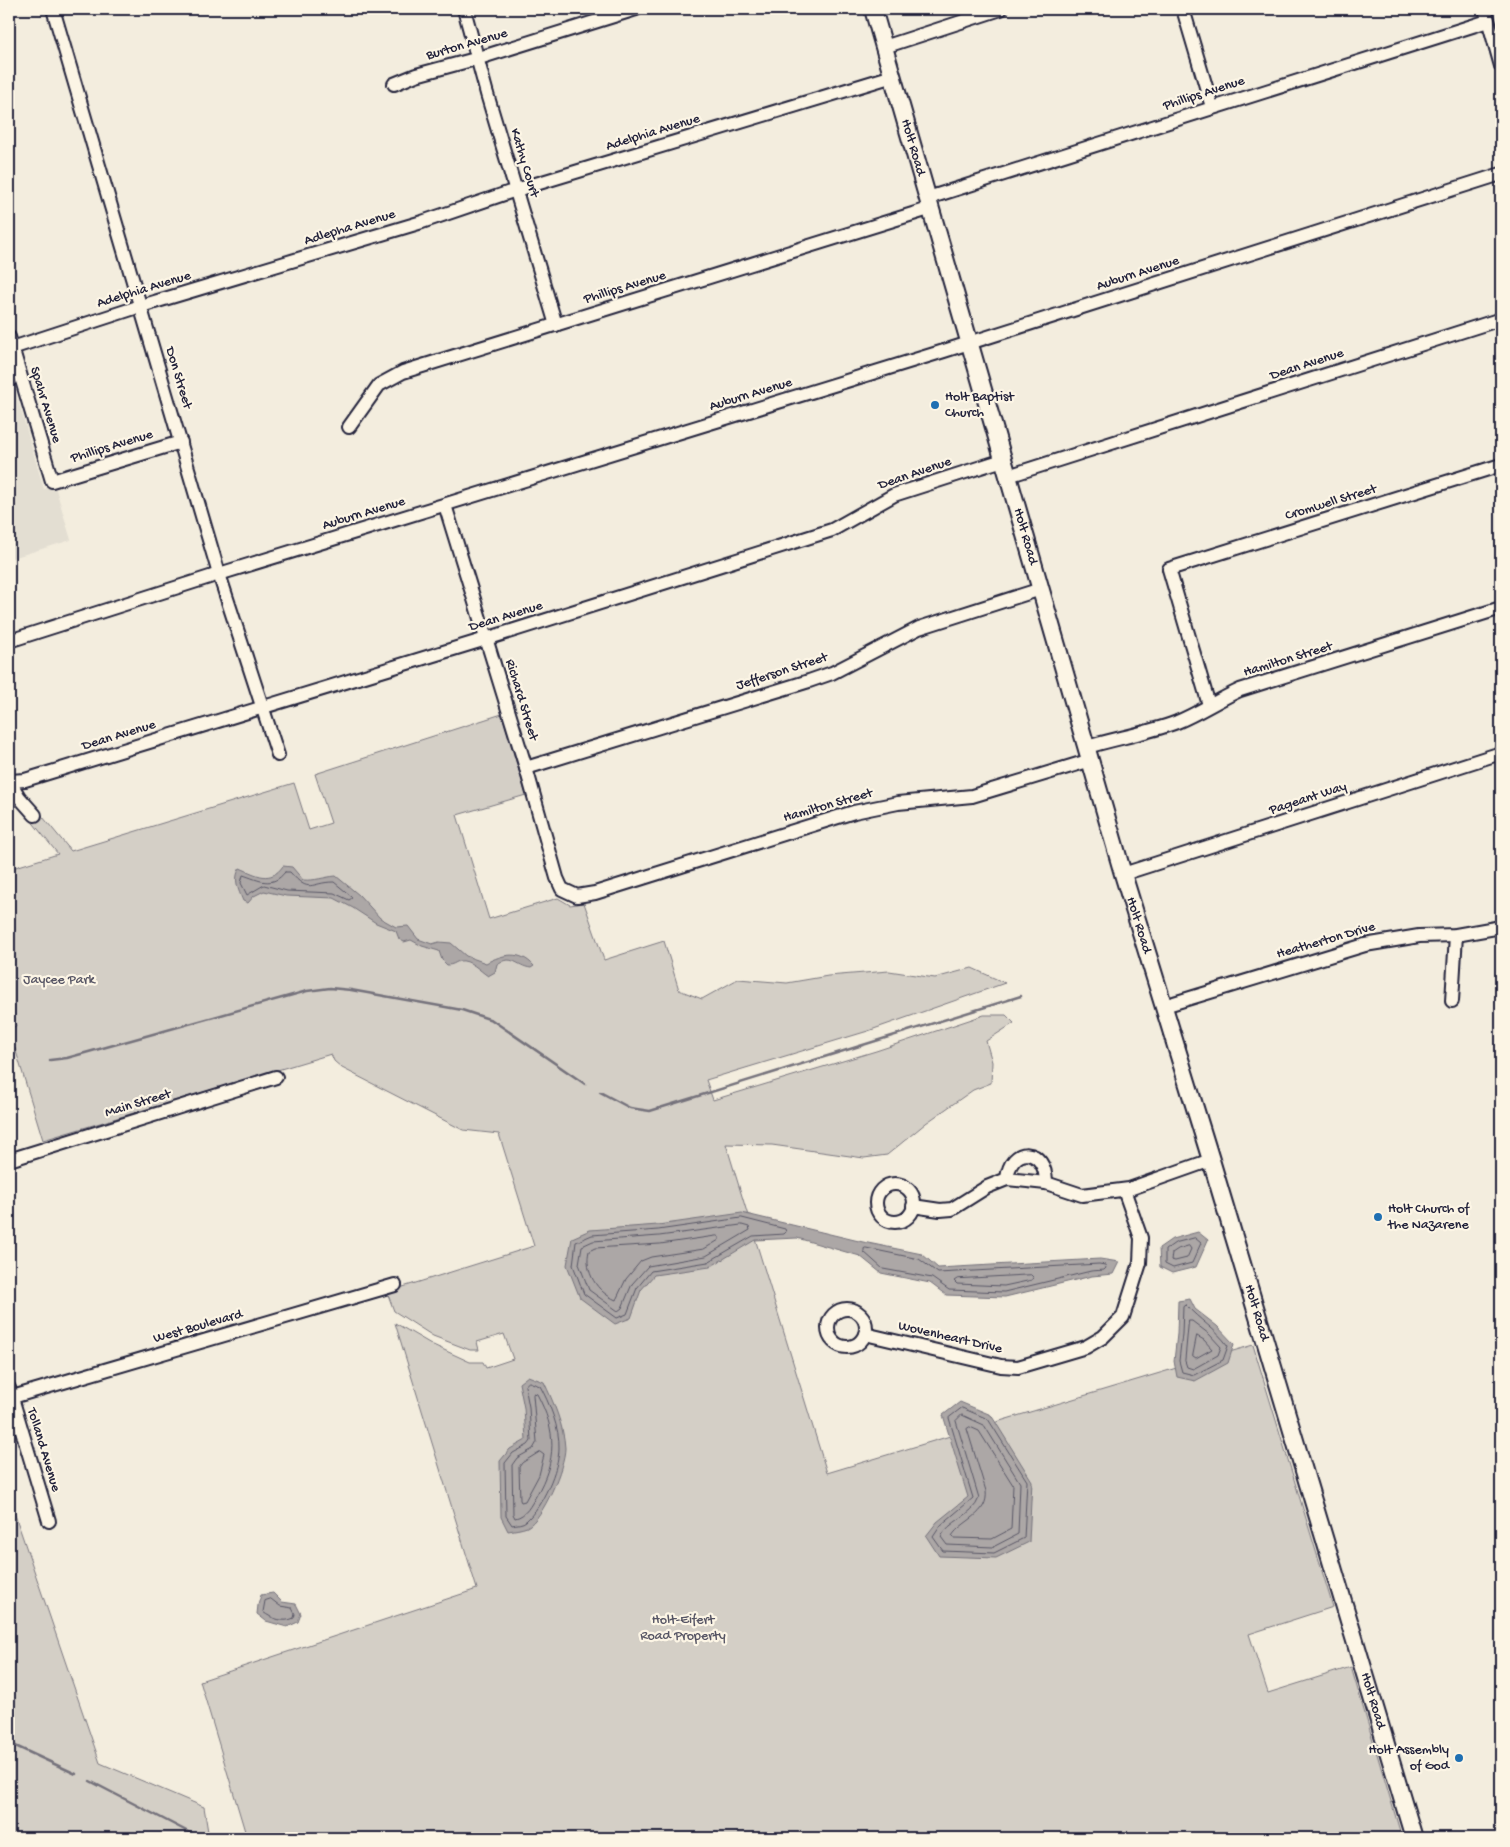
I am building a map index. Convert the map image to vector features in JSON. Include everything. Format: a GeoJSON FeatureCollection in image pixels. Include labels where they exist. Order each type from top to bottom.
{"type":"FeatureCollection","features":[{"type":"Feature","properties":{"kind":"main road","name":"Holt Road"},"geometry":{"type":"LineString","coordinates":[[873,9],[1123,874],[1211,1160],[1414,1838]]}},
{"type":"Feature","properties":{"kind":"street","name":"Don Street"},"geometry":{"type":"LineString","coordinates":[[53,9],[219,574],[278,755]]}},
{"type":"Feature","properties":{"kind":"street","name":"Kathy Court"},"geometry":{"type":"LineString","coordinates":[[464,9],[479,58],[487,94],[556,325]]}},
{"type":"Feature","properties":{"kind":"street","name":"Burton Avenue"},"geometry":{"type":"LineString","coordinates":[[394,84],[416,75],[479,58],[636,9]]}},
{"type":"Feature","properties":{"kind":"street"},"geometry":{"type":"LineString","coordinates":[[884,46],[1000,9]]}},
{"type":"Feature","properties":{"kind":"street"},"geometry":{"type":"LineString","coordinates":[[1183,9],[1212,107]]}},
{"type":"Feature","properties":{"kind":"street"},"geometry":{"type":"LineString","coordinates":[[1487,15],[1501,66]]}},
{"type":"Feature","properties":{"kind":"street","name":"Phillips Avenue"},"geometry":{"type":"LineString","coordinates":[[349,427],[379,385],[403,372],[556,325],[930,203],[1487,15]]}},
{"type":"Feature","properties":{"kind":"street","name":"Adelphia Avenue"},"geometry":{"type":"LineString","coordinates":[[422,222],[516,190],[893,76]]}},
{"type":"Feature","properties":{"kind":"street","name":"Auburn Avenue"},"geometry":{"type":"LineString","coordinates":[[9,641],[219,574],[970,343],[1501,174]]}},
{"type":"Feature","properties":{"kind":"street","name":"Adlepha Avenue"},"geometry":{"type":"LineString","coordinates":[[286,263],[422,222]]}},
{"type":"Feature","properties":{"kind":"street","name":"Adelphia Avenue"},"geometry":{"type":"LineString","coordinates":[[10,343],[286,263]]}},
{"type":"Feature","properties":{"kind":"street","name":"Dean Avenue"},"geometry":{"type":"LineString","coordinates":[[1008,476],[1501,320]]}},
{"type":"Feature","properties":{"kind":"street","name":"Spahr Avenue"},"geometry":{"type":"LineString","coordinates":[[10,343],[52,481]]}},
{"type":"Feature","properties":{"kind":"street","name":"Phillips Avenue"},"geometry":{"type":"LineString","coordinates":[[52,481],[181,442]]}},
{"type":"Feature","properties":{"kind":"street","name":"Dean Avenue"},"geometry":{"type":"LineString","coordinates":[[10,781],[25,780],[486,639],[832,530],[894,494],[1004,460]]}},
{"type":"Feature","properties":{"kind":"street","name":"Cromwell Street"},"geometry":{"type":"LineString","coordinates":[[1209,705],[1169,569],[1501,465]]}},
{"type":"Feature","properties":{"kind":"street","name":"Richard Street"},"geometry":{"type":"LineString","coordinates":[[445,505],[526,768],[557,878],[562,889],[577,896]]}},
{"type":"Feature","properties":{"kind":"street","name":"Jefferson Street"},"geometry":{"type":"LineString","coordinates":[[526,768],[810,681],[832,673],[919,628],[1041,589]]}},
{"type":"Feature","properties":{"kind":"street","name":"Hamilton Street"},"geometry":{"type":"LineString","coordinates":[[577,896],[595,893],[854,812],[898,803],[972,796],[1176,723],[1240,690],[1501,608]]}},
{"type":"Feature","properties":{"kind":"street","name":"Pageant Way"},"geometry":{"type":"LineString","coordinates":[[1123,874],[1501,753]]}},
{"type":"Feature","properties":{"kind":"street"},"geometry":{"type":"LineString","coordinates":[[10,781],[19,797],[35,815]]}},
{"type":"Feature","properties":{"kind":"street","name":"Heatherton Drive"},"geometry":{"type":"LineString","coordinates":[[1164,1006],[1365,944],[1419,936],[1456,935],[1501,927]]}},
{"type":"Feature","properties":{"kind":"street"},"geometry":{"type":"LineString","coordinates":[[1452,1001],[1456,935]]}},
{"type":"Feature","properties":{"kind":"street","name":"Main Street"},"geometry":{"type":"LineString","coordinates":[[9,1160],[276,1077]]}},
{"type":"Feature","properties":{"kind":"street"},"geometry":{"type":"LineString","coordinates":[[1007,1179],[1011,1163],[1025,1154],[1033,1155],[1040,1160],[1044,1166],[1046,1183]]}},
{"type":"Feature","properties":{"kind":"street"},"geometry":{"type":"LineString","coordinates":[[913,1206],[940,1210],[952,1209],[986,1187],[1007,1179],[1046,1183],[1082,1195],[1124,1190],[1211,1160]]}},
{"type":"Feature","properties":{"kind":"street","name":"Wovenheart Drive"},"geometry":{"type":"LineString","coordinates":[[865,1334],[1001,1366],[1018,1366],[1086,1347],[1103,1337],[1123,1317],[1140,1262],[1141,1238],[1124,1190]]}},
{"type":"Feature","properties":{"kind":"street","name":"West Boulevard"},"geometry":{"type":"LineString","coordinates":[[10,1395],[395,1285]]}},
{"type":"Feature","properties":{"kind":"street","name":"Tolland Avenue"},"geometry":{"type":"LineString","coordinates":[[10,1395],[49,1521]]}},
{"type":"Feature","properties":{"kind":"shaded area"},"geometry":{"type":"Polygon","coordinates":[[[9,369],[44,489],[55,486],[71,540],[9,559],[9,369]]]}},
{"type":"Feature","properties":{"kind":"green space","name":"Holt-Eifert Road Property"},"geometry":{"type":"Polygon","coordinates":[[[502,714],[526,795],[457,815],[489,919],[558,898],[570,905],[584,903],[604,960],[664,941],[679,990],[702,999],[738,979],[787,983],[828,976],[889,971],[935,978],[972,968],[1005,983],[868,1031],[706,1080],[713,1100],[876,1051],[984,1015],[1006,1015],[1014,1023],[986,1041],[992,1062],[991,1083],[973,1090],[926,1123],[887,1155],[864,1158],[772,1145],[726,1144],[827,1473],[1253,1345],[1333,1607],[1249,1634],[1268,1693],[1351,1667],[1402,1838],[247,1838],[200,1681],[477,1589],[395,1323],[431,1344],[470,1362],[483,1362],[486,1368],[513,1359],[504,1334],[477,1342],[479,1350],[470,1350],[433,1336],[394,1311],[387,1292],[534,1246],[499,1134],[463,1130],[342,1068],[334,1061],[331,1054],[43,1140],[15,1048],[9,1049],[9,1029],[16,1026],[9,1004],[9,869],[58,854],[30,819],[38,811],[71,851],[294,783],[309,830],[331,823],[315,774],[502,714]]]}},
{"type":"Feature","properties":{"kind":"green space"},"geometry":{"type":"Polygon","coordinates":[[[13,1509],[100,1763],[204,1807],[209,1838],[9,1838],[9,1510],[13,1509]]]}},
{"type":"Feature","properties":{"kind":"water"},"geometry":{"type":"Polygon","coordinates":[[[283,866],[292,867],[303,880],[336,876],[359,895],[380,918],[396,927],[408,926],[418,939],[432,944],[439,942],[451,943],[466,956],[486,963],[499,957],[511,955],[523,958],[534,966],[531,968],[511,960],[502,961],[497,964],[495,972],[488,976],[467,962],[459,961],[447,965],[442,960],[439,951],[422,946],[411,940],[404,942],[399,939],[396,931],[376,923],[334,898],[286,896],[264,891],[254,896],[248,903],[243,901],[237,880],[240,868],[258,875],[268,876],[278,872],[283,866]]]}},
{"type":"Feature","properties":{"kind":"water"},"geometry":{"type":"Polygon","coordinates":[[[742,1213],[922,1254],[938,1268],[1100,1259],[1119,1262],[1113,1274],[1092,1276],[1005,1297],[946,1295],[930,1283],[881,1273],[860,1256],[797,1238],[755,1240],[710,1267],[654,1275],[641,1290],[631,1318],[615,1324],[580,1298],[567,1265],[572,1238],[590,1230],[658,1225],[742,1213]]]}},
{"type":"Feature","properties":{"kind":"water"},"geometry":{"type":"Polygon","coordinates":[[[1198,1232],[1208,1240],[1196,1267],[1172,1273],[1160,1267],[1159,1248],[1172,1239],[1198,1232]]]}},
{"type":"Feature","properties":{"kind":"water"},"geometry":{"type":"Polygon","coordinates":[[[1190,1299],[1195,1309],[1217,1326],[1234,1344],[1228,1363],[1195,1381],[1177,1377],[1174,1361],[1178,1301],[1190,1299]]]}},
{"type":"Feature","properties":{"kind":"water"},"geometry":{"type":"Polygon","coordinates":[[[528,1376],[544,1382],[563,1431],[564,1456],[557,1479],[540,1514],[527,1527],[508,1531],[501,1517],[500,1461],[510,1449],[526,1440],[524,1408],[519,1383],[528,1376]]]}},
{"type":"Feature","properties":{"kind":"water"},"geometry":{"type":"Polygon","coordinates":[[[960,1402],[991,1415],[1032,1481],[1029,1542],[996,1558],[939,1556],[926,1536],[937,1522],[968,1497],[943,1415],[960,1402]]]}},
{"type":"Feature","properties":{"kind":"water"},"geometry":{"type":"Polygon","coordinates":[[[273,1593],[282,1602],[296,1604],[301,1614],[298,1622],[287,1627],[266,1621],[257,1614],[261,1595],[273,1593]]]}},
{"type":"Feature","properties":{"kind":"waterway"},"geometry":{"type":"LineString","coordinates":[[50,1060],[67,1058],[307,991],[330,988],[462,1010],[492,1020],[585,1084]]}},
{"type":"Feature","properties":{"kind":"waterway"},"geometry":{"type":"LineString","coordinates":[[600,1092],[630,1108],[650,1111],[1021,996]]}},
{"type":"Feature","properties":{"kind":"waterway"},"geometry":{"type":"LineString","coordinates":[[9,1743],[76,1774]]}},
{"type":"Feature","properties":{"kind":"waterway"},"geometry":{"type":"LineString","coordinates":[[90,1781],[200,1838]]}},
{"type":"Feature","properties":{"kind":"place","name":"Holt Baptist Church"},"geometry":{"type":"Point","coordinates":[935,405]}},
{"type":"Feature","properties":{"kind":"place","name":"Holt Church of the Nazarene"},"geometry":{"type":"Point","coordinates":[1378,1217]}},
{"type":"Feature","properties":{"kind":"place","name":"Holt Assembly of God"},"geometry":{"type":"Point","coordinates":[1459,1758]}},
{"type":"Feature","properties":{"kind":"park label","name":"Jaycee Park"},"geometry":{"type":"Point","coordinates":[59,980]}}]}
